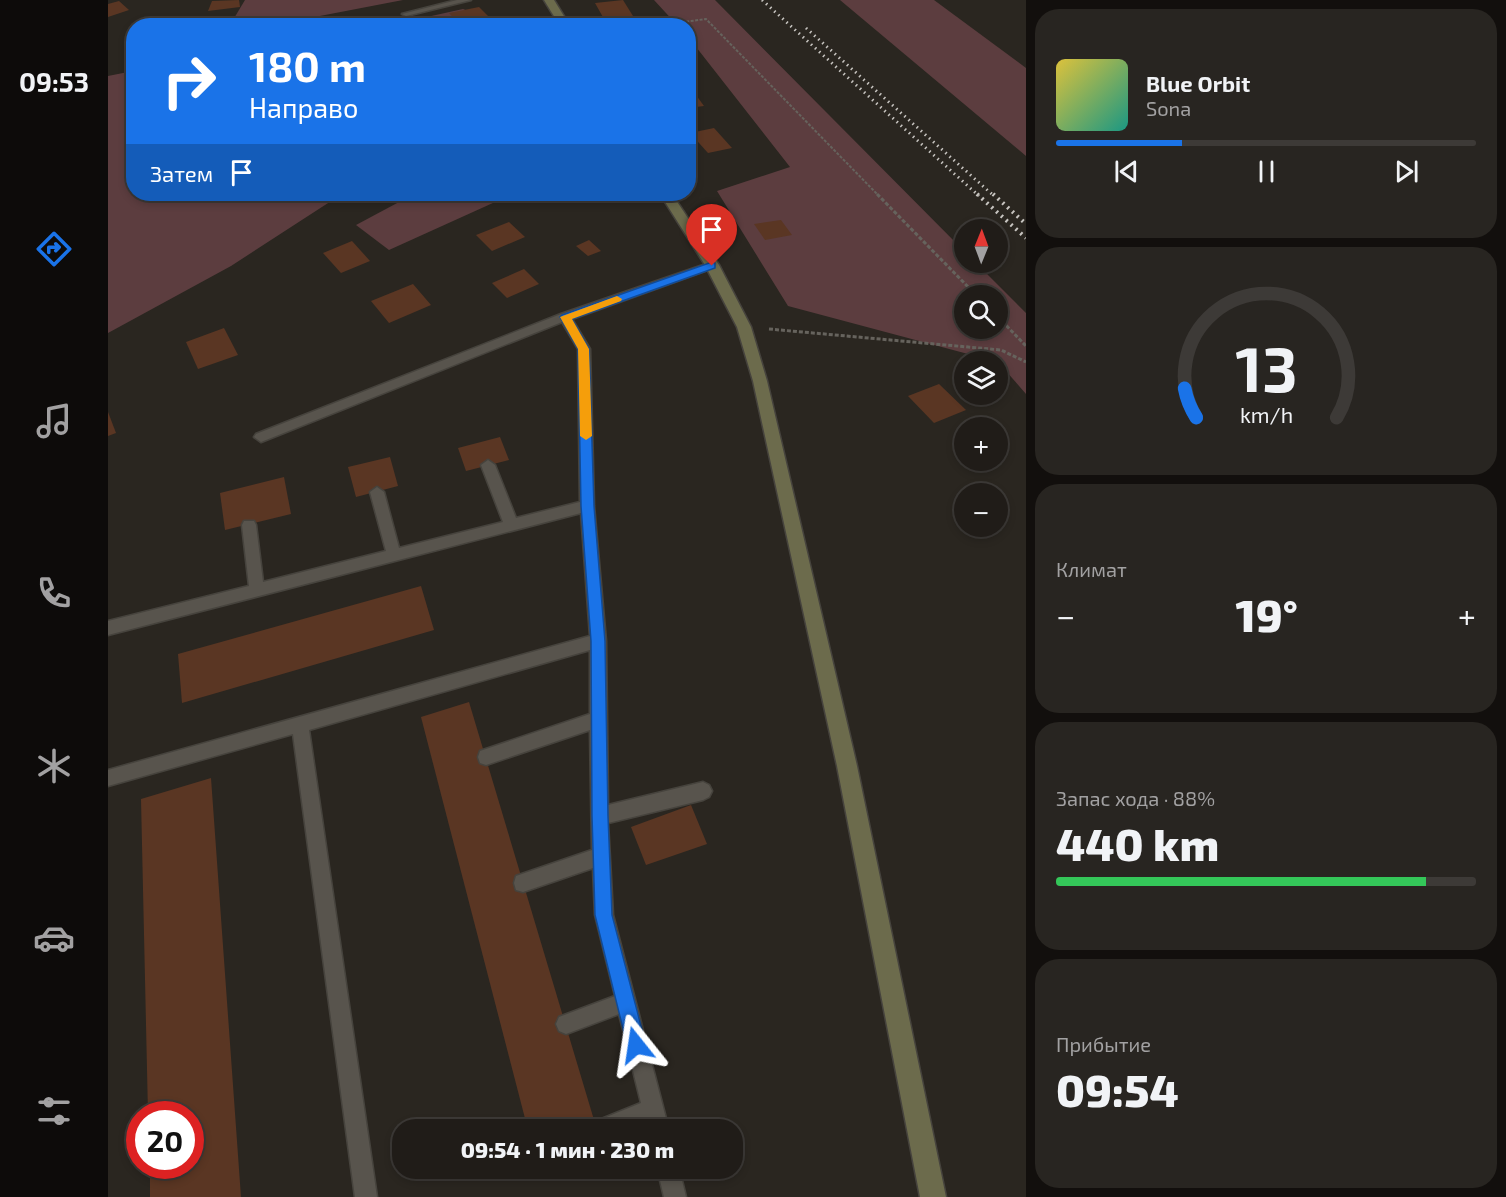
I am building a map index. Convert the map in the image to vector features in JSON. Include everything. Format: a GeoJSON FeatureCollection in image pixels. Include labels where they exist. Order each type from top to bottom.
{"type":"FeatureCollection","features":[{"type":"Feature","properties":{"kind":"street"},"geometry":{"type":"LineString","coordinates":[[549,0],[560,18]]}},
{"type":"Feature","properties":{"kind":"street"},"geometry":{"type":"LineString","coordinates":[[670,201],[712,266],[744,327],[760,381],[847,766],[933,1197]]}},
{"type":"Feature","properties":{"kind":"lane"},"geometry":{"type":"LineString","coordinates":[[406,14],[467,0]]}},
{"type":"Feature","properties":{"kind":"lane"},"geometry":{"type":"LineString","coordinates":[[261,437],[566,317],[712,266]]}},
{"type":"Feature","properties":{"kind":"lane"},"geometry":{"type":"LineString","coordinates":[[566,317],[584,349],[587,506],[598,641],[600,816],[604,915],[655,1119]]}},
{"type":"Feature","properties":{"kind":"lane"},"geometry":{"type":"LineString","coordinates":[[488,465],[512,526]]}},
{"type":"Feature","properties":{"kind":"lane"},"geometry":{"type":"LineString","coordinates":[[377,492],[394,556]]}},
{"type":"Feature","properties":{"kind":"lane"},"geometry":{"type":"LineString","coordinates":[[108,628],[587,506]]}},
{"type":"Feature","properties":{"kind":"lane"},"geometry":{"type":"LineString","coordinates":[[249,525],[257,590]]}},
{"type":"Feature","properties":{"kind":"lane"},"geometry":{"type":"LineString","coordinates":[[108,778],[598,641]]}},
{"type":"Feature","properties":{"kind":"lane"},"geometry":{"type":"LineString","coordinates":[[486,757],[599,718]]}},
{"type":"Feature","properties":{"kind":"lane"},"geometry":{"type":"LineString","coordinates":[[300,723],[366,1197]]}},
{"type":"Feature","properties":{"kind":"lane"},"geometry":{"type":"LineString","coordinates":[[600,816],[703,791]]}},
{"type":"Feature","properties":{"kind":"lane"},"geometry":{"type":"LineString","coordinates":[[523,883],[601,856]]}},
{"type":"Feature","properties":{"kind":"lane"},"geometry":{"type":"LineString","coordinates":[[566,1024],[626,1002]]}},
{"type":"Feature","properties":{"kind":"lane"},"geometry":{"type":"LineString","coordinates":[[629,1119],[653,1109]]}},
{"type":"Feature","properties":{"kind":"lane"},"geometry":{"type":"LineString","coordinates":[[671,1179],[675,1197]]}},
{"type":"Feature","properties":{"kind":"path"},"geometry":{"type":"LineString","coordinates":[[696,20],[706,19],[965,285]]}},
{"type":"Feature","properties":{"kind":"path"},"geometry":{"type":"LineString","coordinates":[[744,327],[1000,350],[1026,362]]}},
{"type":"Feature","properties":{"kind":"path"},"geometry":{"type":"LineString","coordinates":[[1008,327],[1026,346]]}},
{"type":"Feature","properties":{"kind":"shaded area"},"geometry":{"type":"Polygon","coordinates":[[[245,0],[403,0],[309,18],[234,18],[245,0]]]}},
{"type":"Feature","properties":{"kind":"shaded area"},"geometry":{"type":"Polygon","coordinates":[[[654,0],[715,0],[954,241],[954,273],[986,273],[998,285],[954,285],[954,339],[1008,339],[1008,295],[1026,313],[1026,394],[1008,373],[1008,351],[957,351],[788,306],[717,191],[790,167],[696,47],[696,18],[671,18],[654,0]]]}},
{"type":"Feature","properties":{"kind":"shaded area"},"geometry":{"type":"Polygon","coordinates":[[[840,0],[934,0],[1026,68],[1026,156],[840,0]]]}},
{"type":"Feature","properties":{"kind":"shaded area"},"geometry":{"type":"Polygon","coordinates":[[[463,9],[486,18],[422,18],[463,9]]]}},
{"type":"Feature","properties":{"kind":"shaded area"},"geometry":{"type":"Polygon","coordinates":[[[126,72],[126,201],[331,201],[231,266],[108,333],[108,76],[126,72]]]}},
{"type":"Feature","properties":{"kind":"shaded area"},"geometry":{"type":"Polygon","coordinates":[[[401,201],[498,201],[389,250],[356,225],[401,201]]]}},
{"type":"Feature","properties":{"kind":"building"},"geometry":{"type":"Polygon","coordinates":[[[239,0],[240,7],[208,11],[212,1],[239,0]]]}},
{"type":"Feature","properties":{"kind":"building"},"geometry":{"type":"Polygon","coordinates":[[[623,0],[634,18],[603,18],[595,3],[623,0]]]}},
{"type":"Feature","properties":{"kind":"building"},"geometry":{"type":"Polygon","coordinates":[[[119,1],[129,10],[108,17],[108,4],[119,1]]]}},
{"type":"Feature","properties":{"kind":"building"},"geometry":{"type":"Polygon","coordinates":[[[479,7],[489,17],[454,18],[449,13],[479,7]]]}},
{"type":"Feature","properties":{"kind":"building"},"geometry":{"type":"Polygon","coordinates":[[[696,95],[704,106],[696,107],[696,95]]]}},
{"type":"Feature","properties":{"kind":"building"},"geometry":{"type":"Polygon","coordinates":[[[714,128],[732,148],[708,153],[696,140],[696,132],[714,128]]]}},
{"type":"Feature","properties":{"kind":"building"},"geometry":{"type":"Polygon","coordinates":[[[781,220],[792,235],[765,240],[754,224],[781,220]]]}},
{"type":"Feature","properties":{"kind":"building"},"geometry":{"type":"Polygon","coordinates":[[[509,222],[525,237],[492,251],[476,235],[509,222]]]}},
{"type":"Feature","properties":{"kind":"building"},"geometry":{"type":"Polygon","coordinates":[[[589,240],[601,251],[588,256],[576,246],[589,240]]]}},
{"type":"Feature","properties":{"kind":"building"},"geometry":{"type":"Polygon","coordinates":[[[352,241],[370,261],[341,273],[323,253],[352,241]]]}},
{"type":"Feature","properties":{"kind":"building"},"geometry":{"type":"Polygon","coordinates":[[[524,269],[539,284],[507,298],[492,283],[524,269]]]}},
{"type":"Feature","properties":{"kind":"building"},"geometry":{"type":"Polygon","coordinates":[[[413,284],[431,305],[389,323],[371,301],[413,284]]]}},
{"type":"Feature","properties":{"kind":"building"},"geometry":{"type":"Polygon","coordinates":[[[224,328],[238,355],[198,369],[186,342],[224,328]]]}},
{"type":"Feature","properties":{"kind":"building"},"geometry":{"type":"Polygon","coordinates":[[[939,384],[954,398],[954,405],[961,405],[966,410],[934,423],[908,396],[939,384]]]}},
{"type":"Feature","properties":{"kind":"building"},"geometry":{"type":"Polygon","coordinates":[[[108,412],[116,433],[108,436],[108,412]]]}},
{"type":"Feature","properties":{"kind":"building"},"geometry":{"type":"Polygon","coordinates":[[[500,437],[509,460],[466,471],[458,448],[500,437]]]}},
{"type":"Feature","properties":{"kind":"building"},"geometry":{"type":"Polygon","coordinates":[[[390,457],[398,486],[356,497],[348,467],[390,457]]]}},
{"type":"Feature","properties":{"kind":"building"},"geometry":{"type":"Polygon","coordinates":[[[284,477],[291,514],[225,530],[220,493],[284,477]]]}},
{"type":"Feature","properties":{"kind":"building"},"geometry":{"type":"Polygon","coordinates":[[[421,586],[434,630],[182,703],[178,654],[421,586]]]}},
{"type":"Feature","properties":{"kind":"building"},"geometry":{"type":"Polygon","coordinates":[[[469,702],[594,1119],[525,1119],[421,717],[469,702]]]}},
{"type":"Feature","properties":{"kind":"building"},"geometry":{"type":"Polygon","coordinates":[[[211,778],[241,1197],[150,1197],[150,1179],[204,1179],[204,1101],[148,1101],[141,799],[211,778]]]}},
{"type":"Feature","properties":{"kind":"building"},"geometry":{"type":"Polygon","coordinates":[[[691,805],[707,844],[646,865],[631,827],[691,805]]]}},
{"type":"Feature","properties":{"kind":"railway"},"geometry":{"type":"LineString","coordinates":[[762,0],[979,196]]}},
{"type":"Feature","properties":{"kind":"railway"},"geometry":{"type":"LineString","coordinates":[[806,28],[994,196]]}},
{"type":"Feature","properties":{"kind":"railway"},"geometry":{"type":"LineString","coordinates":[[977,194],[1026,238]]}},
{"type":"Feature","properties":{"kind":"railway"},"geometry":{"type":"LineString","coordinates":[[993,194],[1026,224]]}},
{"type":"Feature","properties":{"kind":"slow traffic"},"geometry":{"type":"LineString","coordinates":[[586,436],[584,349],[566,317],[617,299]]}},
{"type":"Feature","properties":{"kind":"route"},"geometry":{"type":"LineString","coordinates":[[636,1045],[604,915],[600,816],[598,641],[587,506],[584,349],[566,317],[712,266]]}}]}
